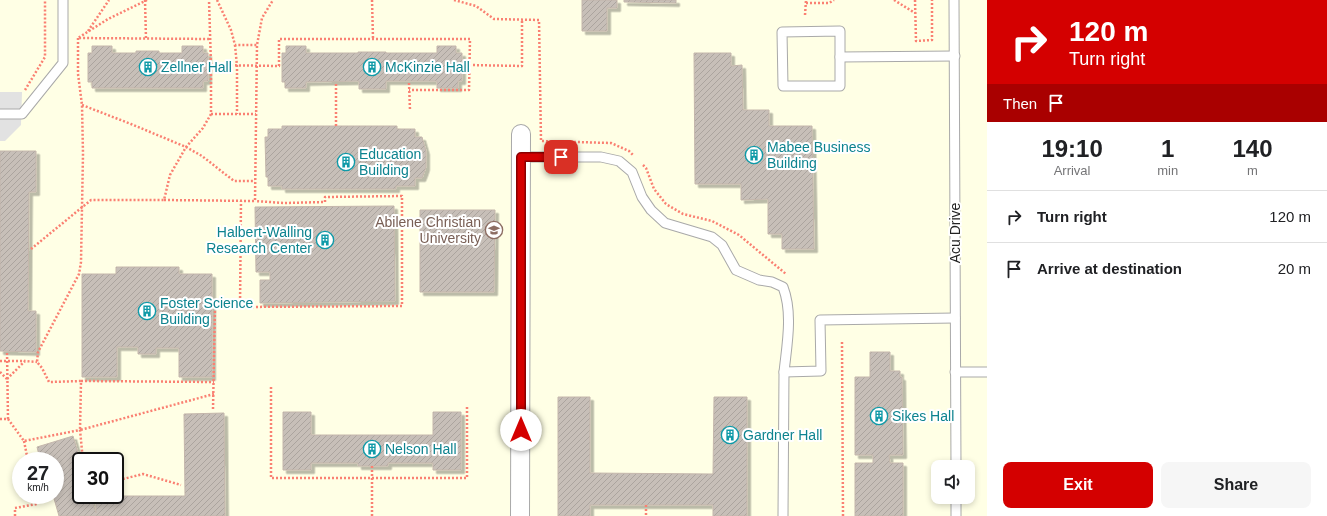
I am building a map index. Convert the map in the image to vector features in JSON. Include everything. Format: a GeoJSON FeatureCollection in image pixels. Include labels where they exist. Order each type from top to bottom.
{"type":"FeatureCollection","features":[{"type":"Feature","properties":{"kind":"street"},"geometry":{"type":"LineString","coordinates":[[520,516],[521,134]]}},
{"type":"Feature","properties":{"kind":"lane"},"geometry":{"type":"LineString","coordinates":[[0,114],[22,114],[63,63],[64,0]]}},
{"type":"Feature","properties":{"kind":"lane","name":"Acu Drive"},"geometry":{"type":"LineString","coordinates":[[954,0],[956,460]]}},
{"type":"Feature","properties":{"kind":"lane"},"geometry":{"type":"LineString","coordinates":[[840,31],[840,57],[840,86],[783,86],[782,32],[840,31]]}},
{"type":"Feature","properties":{"kind":"lane"},"geometry":{"type":"LineString","coordinates":[[840,57],[955,56]]}},
{"type":"Feature","properties":{"kind":"lane"},"geometry":{"type":"LineString","coordinates":[[521,157],[601,157],[619,161],[632,172],[642,197],[651,210],[666,223],[712,237],[722,245],[736,270],[759,280],[772,282],[783,287],[787,298],[788,330],[784,372],[783,516]]}},
{"type":"Feature","properties":{"kind":"lane"},"geometry":{"type":"LineString","coordinates":[[784,372],[821,371],[820,320],[955,318]]}},
{"type":"Feature","properties":{"kind":"lane"},"geometry":{"type":"LineString","coordinates":[[955,372],[987,372]]}},
{"type":"Feature","properties":{"kind":"lane"},"geometry":{"type":"LineString","coordinates":[[956,504],[956,516]]}},
{"type":"Feature","properties":{"kind":"path"},"geometry":{"type":"LineString","coordinates":[[24,90],[45,57],[45,0]]}},
{"type":"Feature","properties":{"kind":"path"},"geometry":{"type":"LineString","coordinates":[[87,33],[109,0]]}},
{"type":"Feature","properties":{"kind":"path"},"geometry":{"type":"LineString","coordinates":[[78,38],[108,19],[146,0],[146,39]]}},
{"type":"Feature","properties":{"kind":"path"},"geometry":{"type":"LineString","coordinates":[[164,200],[170,175],[186,147],[203,128],[211,114],[210,0]]}},
{"type":"Feature","properties":{"kind":"path"},"geometry":{"type":"LineString","coordinates":[[217,0],[231,30],[235,45],[238,66],[237,114]]}},
{"type":"Feature","properties":{"kind":"path"},"geometry":{"type":"LineString","coordinates":[[255,201],[257,45],[262,18],[273,0]]}},
{"type":"Feature","properties":{"kind":"path"},"geometry":{"type":"LineString","coordinates":[[372,0],[373,39]]}},
{"type":"Feature","properties":{"kind":"path"},"geometry":{"type":"LineString","coordinates":[[454,0],[476,6],[494,19],[532,21]]}},
{"type":"Feature","properties":{"kind":"path"},"geometry":{"type":"LineString","coordinates":[[805,15],[806,1],[829,3],[834,0]]}},
{"type":"Feature","properties":{"kind":"path"},"geometry":{"type":"LineString","coordinates":[[894,0],[916,13]]}},
{"type":"Feature","properties":{"kind":"path"},"geometry":{"type":"LineString","coordinates":[[915,0],[916,41],[932,40],[932,0]]}},
{"type":"Feature","properties":{"kind":"path"},"geometry":{"type":"LineString","coordinates":[[469,65],[522,66],[522,20]]}},
{"type":"Feature","properties":{"kind":"path"},"geometry":{"type":"LineString","coordinates":[[78,38],[210,39]]}},
{"type":"Feature","properties":{"kind":"path"},"geometry":{"type":"LineString","coordinates":[[37,362],[38,352],[79,274],[81,262],[83,207],[82,105],[78,74],[78,38]]}},
{"type":"Feature","properties":{"kind":"path"},"geometry":{"type":"LineString","coordinates":[[211,65],[279,66],[279,39],[470,39],[469,90],[410,90]]}},
{"type":"Feature","properties":{"kind":"path"},"geometry":{"type":"LineString","coordinates":[[235,45],[257,45]]}},
{"type":"Feature","properties":{"kind":"path"},"geometry":{"type":"LineString","coordinates":[[409,83],[410,110]]}},
{"type":"Feature","properties":{"kind":"path"},"geometry":{"type":"LineString","coordinates":[[336,84],[336,126]]}},
{"type":"Feature","properties":{"kind":"path"},"geometry":{"type":"LineString","coordinates":[[82,105],[186,147],[202,156],[234,181],[255,181]]}},
{"type":"Feature","properties":{"kind":"path"},"geometry":{"type":"LineString","coordinates":[[211,114],[256,114]]}},
{"type":"Feature","properties":{"kind":"path"},"geometry":{"type":"LineString","coordinates":[[32,249],[91,200],[255,201],[284,204],[325,202],[325,197],[402,196],[402,306],[215,307],[213,409]]}},
{"type":"Feature","properties":{"kind":"path"},"geometry":{"type":"LineString","coordinates":[[240,307],[241,201]]}},
{"type":"Feature","properties":{"kind":"path"},"geometry":{"type":"LineString","coordinates":[[842,342],[843,516]]}},
{"type":"Feature","properties":{"kind":"path"},"geometry":{"type":"LineString","coordinates":[[7,351],[8,419],[24,441],[26,452]]}},
{"type":"Feature","properties":{"kind":"path"},"geometry":{"type":"LineString","coordinates":[[0,361],[37,362],[42,368],[49,382],[214,382]]}},
{"type":"Feature","properties":{"kind":"path"},"geometry":{"type":"LineString","coordinates":[[7,379],[25,361]]}},
{"type":"Feature","properties":{"kind":"path"},"geometry":{"type":"LineString","coordinates":[[0,372],[7,379]]}},
{"type":"Feature","properties":{"kind":"path"},"geometry":{"type":"LineString","coordinates":[[81,381],[80,430],[82,452]]}},
{"type":"Feature","properties":{"kind":"path"},"geometry":{"type":"LineString","coordinates":[[271,387],[271,478],[467,478],[467,405]]}},
{"type":"Feature","properties":{"kind":"path"},"geometry":{"type":"LineString","coordinates":[[24,441],[80,430],[214,394]]}},
{"type":"Feature","properties":{"kind":"path"},"geometry":{"type":"LineString","coordinates":[[0,419],[8,419]]}},
{"type":"Feature","properties":{"kind":"path"},"geometry":{"type":"LineString","coordinates":[[372,466],[372,516]]}},
{"type":"Feature","properties":{"kind":"path"},"geometry":{"type":"LineString","coordinates":[[124,479],[143,474],[181,485]]}},
{"type":"Feature","properties":{"kind":"path"},"geometry":{"type":"LineString","coordinates":[[15,516],[15,508],[37,504]]}},
{"type":"Feature","properties":{"kind":"path"},"geometry":{"type":"LineString","coordinates":[[646,505],[646,516]]}},
{"type":"Feature","properties":{"kind":"shaded area","name":"Abilene Christian University"},"geometry":{"type":"Polygon","coordinates":[[[0,0],[987,0],[987,516],[0,516],[0,0]]]}},
{"type":"Feature","properties":{"kind":"shaded area"},"geometry":{"type":"Polygon","coordinates":[[[0,92],[22,92],[21,125],[5,141],[0,141],[0,92]]]}},
{"type":"Feature","properties":{"kind":"building"},"geometry":{"type":"Polygon","coordinates":[[[582,0],[617,0],[617,8],[607,8],[607,31],[582,31],[582,0]]]}},
{"type":"Feature","properties":{"kind":"building"},"geometry":{"type":"Polygon","coordinates":[[[624,0],[676,0],[676,3],[624,2],[624,0]]]}},
{"type":"Feature","properties":{"kind":"building","name":"Zellner Hall"},"geometry":{"type":"Polygon","coordinates":[[[92,46],[112,46],[112,53],[159,51],[159,53],[182,53],[182,46],[203,46],[203,53],[208,53],[208,81],[203,81],[203,88],[92,88],[92,82],[88,82],[88,53],[92,53],[92,46]]]}},
{"type":"Feature","properties":{"kind":"building","name":"McKinzie Hall"},"geometry":{"type":"Polygon","coordinates":[[[286,46],[306,46],[306,53],[437,53],[437,46],[456,46],[456,53],[462,53],[462,81],[458,81],[458,88],[437,88],[437,81],[386,81],[386,89],[359,89],[359,81],[306,82],[306,88],[285,88],[285,82],[282,82],[282,53],[286,53],[286,46]]]}},
{"type":"Feature","properties":{"kind":"building","name":"Mabee Business Building"},"geometry":{"type":"Polygon","coordinates":[[[694,53],[731,53],[731,66],[742,65],[743,110],[769,110],[769,126],[812,126],[814,249],[782,249],[782,234],[768,234],[768,199],[741,200],[741,184],[695,184],[694,53]]]}},
{"type":"Feature","properties":{"kind":"building","name":"Education Building"},"geometry":{"type":"Polygon","coordinates":[[[282,126],[397,126],[397,129],[415,129],[415,137],[422,137],[426,151],[426,167],[422,178],[415,178],[415,186],[396,186],[396,189],[282,189],[282,186],[268,186],[268,177],[266,177],[265,137],[268,137],[268,129],[282,129],[282,126]]]}},
{"type":"Feature","properties":{"kind":"building"},"geometry":{"type":"Polygon","coordinates":[[[0,151],[36,151],[36,192],[29,192],[28,311],[36,311],[36,352],[0,351],[0,151]]]}},
{"type":"Feature","properties":{"kind":"building","name":"Halbert-Walling Research Center"},"geometry":{"type":"Polygon","coordinates":[[[394,206],[395,301],[260,303],[260,280],[270,280],[270,272],[256,272],[255,207],[394,206]]]}},
{"type":"Feature","properties":{"kind":"building"},"geometry":{"type":"Polygon","coordinates":[[[420,210],[495,210],[494,292],[420,292],[420,210]]]}},
{"type":"Feature","properties":{"kind":"building","name":"Foster Science Building"},"geometry":{"type":"Polygon","coordinates":[[[116,267],[179,267],[179,274],[212,274],[212,377],[179,377],[179,348],[156,348],[156,354],[138,354],[138,347],[117,347],[117,377],[82,377],[82,274],[116,274],[116,267]]]}},
{"type":"Feature","properties":{"kind":"building","name":"Sikes Hall"},"geometry":{"type":"Polygon","coordinates":[[[870,352],[890,352],[890,371],[900,371],[900,377],[902,377],[903,455],[889,455],[890,463],[903,463],[903,516],[855,516],[855,463],[873,463],[873,455],[855,455],[855,377],[870,377],[870,352]]]}},
{"type":"Feature","properties":{"kind":"building","name":"Gardner Hall"},"geometry":{"type":"Polygon","coordinates":[[[558,397],[590,397],[590,473],[713,474],[714,397],[747,397],[747,516],[713,516],[713,505],[590,505],[590,516],[558,516],[558,397]]]}},
{"type":"Feature","properties":{"kind":"building","name":"Nelson Hall"},"geometry":{"type":"Polygon","coordinates":[[[283,412],[311,412],[311,435],[433,435],[433,412],[461,412],[461,470],[433,470],[433,463],[388,463],[388,466],[358,466],[358,463],[311,463],[311,470],[283,470],[283,412]]]}},
{"type":"Feature","properties":{"kind":"building"},"geometry":{"type":"Polygon","coordinates":[[[224,413],[225,516],[59,516],[56,504],[64,504],[64,452],[38,452],[37,447],[73,436],[78,452],[72,452],[72,504],[93,504],[96,513],[96,504],[124,504],[124,496],[185,496],[184,414],[224,413]]]}},
{"type":"Feature","properties":{"kind":"place","name":"Zellner Hall"},"geometry":{"type":"Point","coordinates":[148,67]}},
{"type":"Feature","properties":{"kind":"place","name":"McKinzie Hall"},"geometry":{"type":"Point","coordinates":[372,67]}},
{"type":"Feature","properties":{"kind":"place","name":"Mabee Business Building"},"geometry":{"type":"Point","coordinates":[754,155]}},
{"type":"Feature","properties":{"kind":"place","name":"Education Building"},"geometry":{"type":"Point","coordinates":[346,162]}},
{"type":"Feature","properties":{"kind":"place","name":"Abilene Christian University"},"geometry":{"type":"Point","coordinates":[494,230]}},
{"type":"Feature","properties":{"kind":"place","name":"Halbert-Walling Research Center"},"geometry":{"type":"Point","coordinates":[325,240]}},
{"type":"Feature","properties":{"kind":"place","name":"Foster Science Building"},"geometry":{"type":"Point","coordinates":[147,311]}},
{"type":"Feature","properties":{"kind":"place","name":"Sikes Hall"},"geometry":{"type":"Point","coordinates":[879,416]}},
{"type":"Feature","properties":{"kind":"place","name":"Gardner Hall"},"geometry":{"type":"Point","coordinates":[730,435]}},
{"type":"Feature","properties":{"kind":"place","name":"Nelson Hall"},"geometry":{"type":"Point","coordinates":[372,449]}},
{"type":"Feature","properties":{"kind":"route"},"geometry":{"type":"LineString","coordinates":[[521,430],[521,157],[561,157]]}}]}
